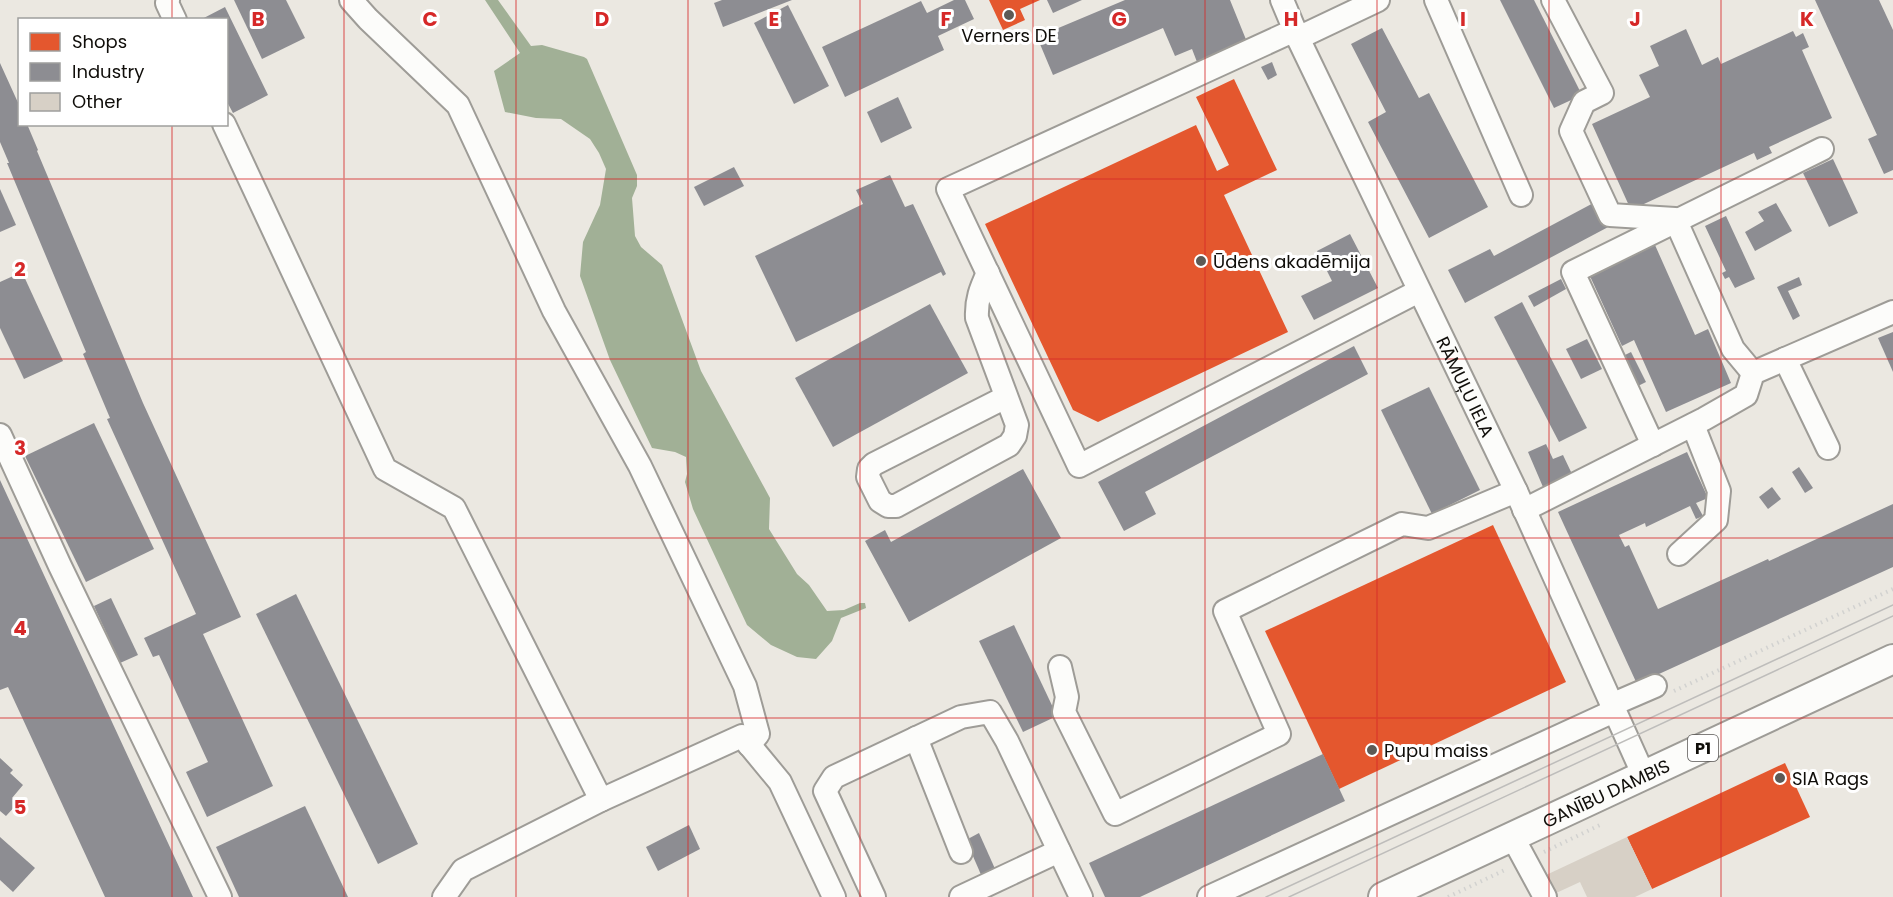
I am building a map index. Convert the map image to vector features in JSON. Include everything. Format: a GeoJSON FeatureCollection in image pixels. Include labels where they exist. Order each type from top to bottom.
{"type":"FeatureCollection","features":[{"type":"Feature","properties":{"kind":"main road","name":"GANĪBU DAMBIS"},"geometry":{"type":"LineString","coordinates":[[1383,897],[1893,658]]}},
{"type":"Feature","properties":{"kind":"street"},"geometry":{"type":"LineString","coordinates":[[168,0],[167,3],[174,18]]}},
{"type":"Feature","properties":{"kind":"street"},"geometry":{"type":"LineString","coordinates":[[351,0],[458,105],[554,310],[640,466],[745,686],[758,734],[750,745]]}},
{"type":"Feature","properties":{"kind":"street","name":"RĀMUĻU IELA"},"geometry":{"type":"LineString","coordinates":[[1282,0],[1520,501],[1644,776]]}},
{"type":"Feature","properties":{"kind":"street"},"geometry":{"type":"LineString","coordinates":[[1378,0],[948,189],[1079,466],[1419,291]]}},
{"type":"Feature","properties":{"kind":"street"},"geometry":{"type":"LineString","coordinates":[[1436,0],[1521,195]]}},
{"type":"Feature","properties":{"kind":"street"},"geometry":{"type":"LineString","coordinates":[[1553,0],[1602,93],[1584,102],[1571,131],[1610,215],[1675,219],[1733,350],[1753,373]]}},
{"type":"Feature","properties":{"kind":"street"},"geometry":{"type":"LineString","coordinates":[[225,126],[385,469],[453,508],[601,800]]}},
{"type":"Feature","properties":{"kind":"street"},"geometry":{"type":"LineString","coordinates":[[1653,445],[1573,272],[1822,149]]}},
{"type":"Feature","properties":{"kind":"street"},"geometry":{"type":"LineString","coordinates":[[988,273],[978,295],[977,318],[1017,425],[1015,436],[1009,445],[896,506],[888,506],[880,501],[868,477],[869,469],[874,464],[1006,398]]}},
{"type":"Feature","properties":{"kind":"street"},"geometry":{"type":"LineString","coordinates":[[1060,667],[1067,697],[1064,712],[1115,814],[1279,734],[1225,611],[1402,524],[1428,528],[1520,501],[1653,445],[1746,395],[1753,373],[1893,312]]}},
{"type":"Feature","properties":{"kind":"street"},"geometry":{"type":"LineString","coordinates":[[1785,359],[1828,448]]}},
{"type":"Feature","properties":{"kind":"street"},"geometry":{"type":"LineString","coordinates":[[1679,554],[1716,520],[1719,491],[1693,425]]}},
{"type":"Feature","properties":{"kind":"street"},"geometry":{"type":"LineString","coordinates":[[0,435],[65,576],[220,897]]}},
{"type":"Feature","properties":{"kind":"street"},"geometry":{"type":"LineString","coordinates":[[1209,897],[1612,708],[1662,690]]}},
{"type":"Feature","properties":{"kind":"street"},"geometry":{"type":"LineString","coordinates":[[874,897],[825,791],[834,777],[961,717],[990,712],[1007,741],[1081,897]]}},
{"type":"Feature","properties":{"kind":"street"},"geometry":{"type":"LineString","coordinates":[[444,897],[463,870],[601,800],[742,736],[780,782],[834,897]]}},
{"type":"Feature","properties":{"kind":"street"},"geometry":{"type":"LineString","coordinates":[[916,738],[961,852]]}},
{"type":"Feature","properties":{"kind":"street"},"geometry":{"type":"LineString","coordinates":[[1512,837],[1545,897]]}},
{"type":"Feature","properties":{"kind":"street"},"geometry":{"type":"LineString","coordinates":[[962,897],[1059,851]]}},
{"type":"Feature","properties":{"kind":"path"},"geometry":{"type":"LineString","coordinates":[[1662,690],[1893,590]]}},
{"type":"Feature","properties":{"kind":"shaded area"},"geometry":{"type":"Polygon","coordinates":[[[485,0],[498,0],[531,46],[542,45],[587,59],[637,175],[637,186],[632,198],[635,236],[641,247],[662,265],[701,371],[770,498],[769,529],[797,574],[809,585],[827,611],[844,610],[865,603],[866,608],[841,618],[832,641],[816,659],[797,657],[771,645],[747,625],[693,509],[685,482],[686,457],[675,452],[652,448],[610,360],[580,276],[583,242],[600,205],[606,169],[590,139],[561,119],[536,118],[505,112],[494,71],[520,53],[485,0]]]}},
{"type":"Feature","properties":{"kind":"building: Shops","name":"Verners DE"},"geometry":{"type":"Polygon","coordinates":[[[989,0],[1040,0],[1020,9],[1025,20],[1003,30],[989,0]]]}},
{"type":"Feature","properties":{"kind":"building: Shops"},"geometry":{"type":"Polygon","coordinates":[[[1234,79],[1277,170],[1224,195],[1288,332],[1098,422],[1073,410],[985,224],[1196,125],[1217,171],[1229,165],[1196,97],[1234,79]]]}},
{"type":"Feature","properties":{"kind":"building: Shops"},"geometry":{"type":"Polygon","coordinates":[[[1493,525],[1566,682],[1339,789],[1265,631],[1493,525]]]}},
{"type":"Feature","properties":{"kind":"building: Shops"},"geometry":{"type":"Polygon","coordinates":[[[1785,763],[1810,817],[1652,889],[1627,837],[1785,763]]]}},
{"type":"Feature","properties":{"kind":"building: Industry"},"geometry":{"type":"Polygon","coordinates":[[[234,0],[286,0],[305,38],[262,59],[234,0]]]}},
{"type":"Feature","properties":{"kind":"building: Industry"},"geometry":{"type":"Polygon","coordinates":[[[722,0],[792,0],[723,27],[714,3],[722,0]]]}},
{"type":"Feature","properties":{"kind":"building: Industry"},"geometry":{"type":"Polygon","coordinates":[[[954,0],[965,0],[974,19],[938,36],[944,50],[845,97],[822,47],[921,1],[927,13],[954,0]]]}},
{"type":"Feature","properties":{"kind":"building: Industry"},"geometry":{"type":"Polygon","coordinates":[[[1047,0],[1082,0],[1053,13],[1047,0]]]}},
{"type":"Feature","properties":{"kind":"building: Industry"},"geometry":{"type":"Polygon","coordinates":[[[1125,0],[1230,0],[1247,42],[1197,62],[1192,49],[1175,56],[1163,28],[1053,75],[1037,37],[1125,0]]]}},
{"type":"Feature","properties":{"kind":"building: Industry"},"geometry":{"type":"Polygon","coordinates":[[[1500,0],[1534,0],[1582,95],[1554,108],[1500,0]]]}},
{"type":"Feature","properties":{"kind":"building: Industry"},"geometry":{"type":"Polygon","coordinates":[[[1815,0],[1879,0],[1893,30],[1893,170],[1884,174],[1868,139],[1877,135],[1815,0]]]}},
{"type":"Feature","properties":{"kind":"building: Industry"},"geometry":{"type":"Polygon","coordinates":[[[788,5],[829,86],[794,104],[754,23],[788,5]]]}},
{"type":"Feature","properties":{"kind":"building: Industry"},"geometry":{"type":"Polygon","coordinates":[[[225,7],[268,95],[233,113],[228,104],[228,18],[204,18],[225,7]]]}},
{"type":"Feature","properties":{"kind":"building: Industry"},"geometry":{"type":"Polygon","coordinates":[[[1382,28],[1419,98],[1429,93],[1488,207],[1429,238],[1368,122],[1386,112],[1351,44],[1382,28]]]}},
{"type":"Feature","properties":{"kind":"building: Industry"},"geometry":{"type":"Polygon","coordinates":[[[1686,29],[1702,65],[1718,57],[1721,64],[1793,31],[1796,37],[1803,33],[1809,47],[1802,50],[1832,118],[1769,147],[1772,153],[1757,160],[1754,153],[1631,210],[1592,124],[1650,97],[1639,75],[1659,66],[1650,46],[1686,29]]]}},
{"type":"Feature","properties":{"kind":"building: Industry"},"geometry":{"type":"Polygon","coordinates":[[[1272,62],[1277,75],[1268,80],[1261,67],[1272,62]]]}},
{"type":"Feature","properties":{"kind":"building: Industry"},"geometry":{"type":"Polygon","coordinates":[[[0,63],[18,103],[18,126],[28,126],[143,403],[241,617],[203,634],[273,786],[207,817],[186,772],[208,762],[159,655],[153,657],[144,638],[196,614],[107,419],[110,418],[83,354],[86,352],[0,142],[0,63]]]}},
{"type":"Feature","properties":{"kind":"building: Industry"},"geometry":{"type":"Polygon","coordinates":[[[898,97],[912,128],[881,143],[867,112],[898,97]]]}},
{"type":"Feature","properties":{"kind":"building: Industry"},"geometry":{"type":"Polygon","coordinates":[[[1833,159],[1858,213],[1829,227],[1803,173],[1833,159]]]}},
{"type":"Feature","properties":{"kind":"building: Industry"},"geometry":{"type":"Polygon","coordinates":[[[734,167],[744,186],[704,206],[694,187],[734,167]]]}},
{"type":"Feature","properties":{"kind":"building: Industry"},"geometry":{"type":"Polygon","coordinates":[[[890,175],[905,207],[913,204],[946,274],[943,276],[941,272],[796,342],[755,256],[863,204],[856,190],[890,175]]]}},
{"type":"Feature","properties":{"kind":"building: Industry"},"geometry":{"type":"Polygon","coordinates":[[[0,189],[16,225],[0,232],[0,189]]]}},
{"type":"Feature","properties":{"kind":"building: Industry"},"geometry":{"type":"Polygon","coordinates":[[[1599,200],[1612,225],[1465,303],[1448,270],[1490,249],[1494,256],[1599,200]]]}},
{"type":"Feature","properties":{"kind":"building: Industry"},"geometry":{"type":"Polygon","coordinates":[[[1776,203],[1792,231],[1755,251],[1745,232],[1764,221],[1758,212],[1776,203]]]}},
{"type":"Feature","properties":{"kind":"building: Industry"},"geometry":{"type":"Polygon","coordinates":[[[1726,216],[1755,279],[1735,288],[1729,277],[1725,279],[1722,273],[1726,271],[1705,226],[1726,216]]]}},
{"type":"Feature","properties":{"kind":"building: Industry"},"geometry":{"type":"Polygon","coordinates":[[[1350,234],[1378,288],[1314,320],[1301,296],[1332,281],[1317,251],[1350,234]]]}},
{"type":"Feature","properties":{"kind":"building: Industry"},"geometry":{"type":"Polygon","coordinates":[[[1655,245],[1695,335],[1708,329],[1731,383],[1666,412],[1634,340],[1622,346],[1589,274],[1655,245]]]}},
{"type":"Feature","properties":{"kind":"building: Industry"},"geometry":{"type":"Polygon","coordinates":[[[22,272],[63,361],[24,379],[0,328],[0,282],[22,272]]]}},
{"type":"Feature","properties":{"kind":"building: Industry"},"geometry":{"type":"Polygon","coordinates":[[[1799,277],[1802,285],[1788,291],[1800,316],[1793,320],[1777,287],[1799,277]]]}},
{"type":"Feature","properties":{"kind":"building: Industry"},"geometry":{"type":"Polygon","coordinates":[[[1561,279],[1566,289],[1534,307],[1528,296],[1561,279]]]}},
{"type":"Feature","properties":{"kind":"building: Industry"},"geometry":{"type":"Polygon","coordinates":[[[1522,302],[1587,428],[1559,442],[1494,317],[1522,302]]]}},
{"type":"Feature","properties":{"kind":"building: Industry"},"geometry":{"type":"Polygon","coordinates":[[[930,304],[968,373],[833,447],[795,378],[930,304]]]}},
{"type":"Feature","properties":{"kind":"building: Industry"},"geometry":{"type":"Polygon","coordinates":[[[1893,332],[1893,372],[1878,338],[1893,332]]]}},
{"type":"Feature","properties":{"kind":"building: Industry"},"geometry":{"type":"Polygon","coordinates":[[[1587,339],[1602,369],[1581,379],[1566,349],[1587,339]]]}},
{"type":"Feature","properties":{"kind":"building: Industry"},"geometry":{"type":"Polygon","coordinates":[[[1354,346],[1368,374],[1145,492],[1156,514],[1124,531],[1098,482],[1354,346]]]}},
{"type":"Feature","properties":{"kind":"building: Industry"},"geometry":{"type":"Polygon","coordinates":[[[1631,352],[1646,382],[1638,386],[1623,356],[1631,352]]]}},
{"type":"Feature","properties":{"kind":"building: Industry"},"geometry":{"type":"Polygon","coordinates":[[[1429,387],[1480,490],[1432,514],[1381,410],[1429,387]]]}},
{"type":"Feature","properties":{"kind":"building: Industry"},"geometry":{"type":"Polygon","coordinates":[[[94,423],[154,549],[86,582],[25,456],[94,423]]]}},
{"type":"Feature","properties":{"kind":"building: Industry"},"geometry":{"type":"Polygon","coordinates":[[[1546,444],[1553,459],[1563,455],[1572,474],[1543,487],[1528,452],[1546,444]]]}},
{"type":"Feature","properties":{"kind":"building: Industry"},"geometry":{"type":"Polygon","coordinates":[[[1687,452],[1708,498],[1696,503],[1703,516],[1696,519],[1690,506],[1646,527],[1645,523],[1619,535],[1625,547],[1629,545],[1658,609],[1893,504],[1893,567],[1637,684],[1558,512],[1687,452]]]}},
{"type":"Feature","properties":{"kind":"building: Industry"},"geometry":{"type":"Polygon","coordinates":[[[1799,467],[1813,488],[1805,493],[1792,472],[1799,467]]]}},
{"type":"Feature","properties":{"kind":"building: Industry"},"geometry":{"type":"Polygon","coordinates":[[[1023,469],[1061,538],[909,622],[865,541],[885,530],[891,542],[1023,469]]]}},
{"type":"Feature","properties":{"kind":"building: Industry"},"geometry":{"type":"Polygon","coordinates":[[[0,480],[193,897],[105,897],[8,687],[0,690],[0,480]]]}},
{"type":"Feature","properties":{"kind":"building: Industry"},"geometry":{"type":"Polygon","coordinates":[[[1772,487],[1781,499],[1768,509],[1759,497],[1772,487]]]}},
{"type":"Feature","properties":{"kind":"building: Industry"},"geometry":{"type":"Polygon","coordinates":[[[296,594],[418,844],[378,864],[256,614],[296,594]]]}},
{"type":"Feature","properties":{"kind":"building: Industry"},"geometry":{"type":"Polygon","coordinates":[[[111,598],[138,655],[120,663],[94,606],[111,598]]]}},
{"type":"Feature","properties":{"kind":"building: Industry"},"geometry":{"type":"Polygon","coordinates":[[[1014,625],[1057,716],[1023,732],[979,641],[1014,625]]]}},
{"type":"Feature","properties":{"kind":"building: Industry"},"geometry":{"type":"Polygon","coordinates":[[[1323,754],[1345,801],[1140,897],[1105,897],[1089,863],[1323,754]]]}},
{"type":"Feature","properties":{"kind":"building: Industry"},"geometry":{"type":"Polygon","coordinates":[[[0,758],[13,770],[10,773],[23,785],[12,798],[18,803],[6,816],[0,811],[0,758]]]}},
{"type":"Feature","properties":{"kind":"building: Industry"},"geometry":{"type":"Polygon","coordinates":[[[305,806],[348,897],[239,897],[216,847],[305,806]]]}},
{"type":"Feature","properties":{"kind":"building: Industry"},"geometry":{"type":"Polygon","coordinates":[[[689,825],[700,849],[658,871],[646,847],[689,825]]]}},
{"type":"Feature","properties":{"kind":"building: Industry"},"geometry":{"type":"Polygon","coordinates":[[[979,833],[996,871],[982,877],[966,840],[979,833]]]}},
{"type":"Feature","properties":{"kind":"building: Industry"},"geometry":{"type":"Polygon","coordinates":[[[0,837],[35,868],[13,892],[0,880],[0,837]]]}},
{"type":"Feature","properties":{"kind":"building: Other"},"geometry":{"type":"Polygon","coordinates":[[[1627,837],[1652,889],[1635,897],[1587,897],[1580,882],[1554,894],[1544,876],[1627,837]]]}},
{"type":"Feature","properties":{"kind":"tram line"},"geometry":{"type":"LineString","coordinates":[[1266,897],[1893,605]]}},
{"type":"Feature","properties":{"kind":"tram line"},"geometry":{"type":"LineString","coordinates":[[1289,897],[1893,616]]}},
{"type":"Feature","properties":{"kind":"place","name":"Verners DE"},"geometry":{"type":"Point","coordinates":[1009,15]}},
{"type":"Feature","properties":{"kind":"place","name":"Ūdens akadēmija"},"geometry":{"type":"Point","coordinates":[1201,261]}},
{"type":"Feature","properties":{"kind":"place","name":"Pupu maiss"},"geometry":{"type":"Point","coordinates":[1372,750]}},
{"type":"Feature","properties":{"kind":"place","name":"SIA Rags"},"geometry":{"type":"Point","coordinates":[1780,778]}}]}
